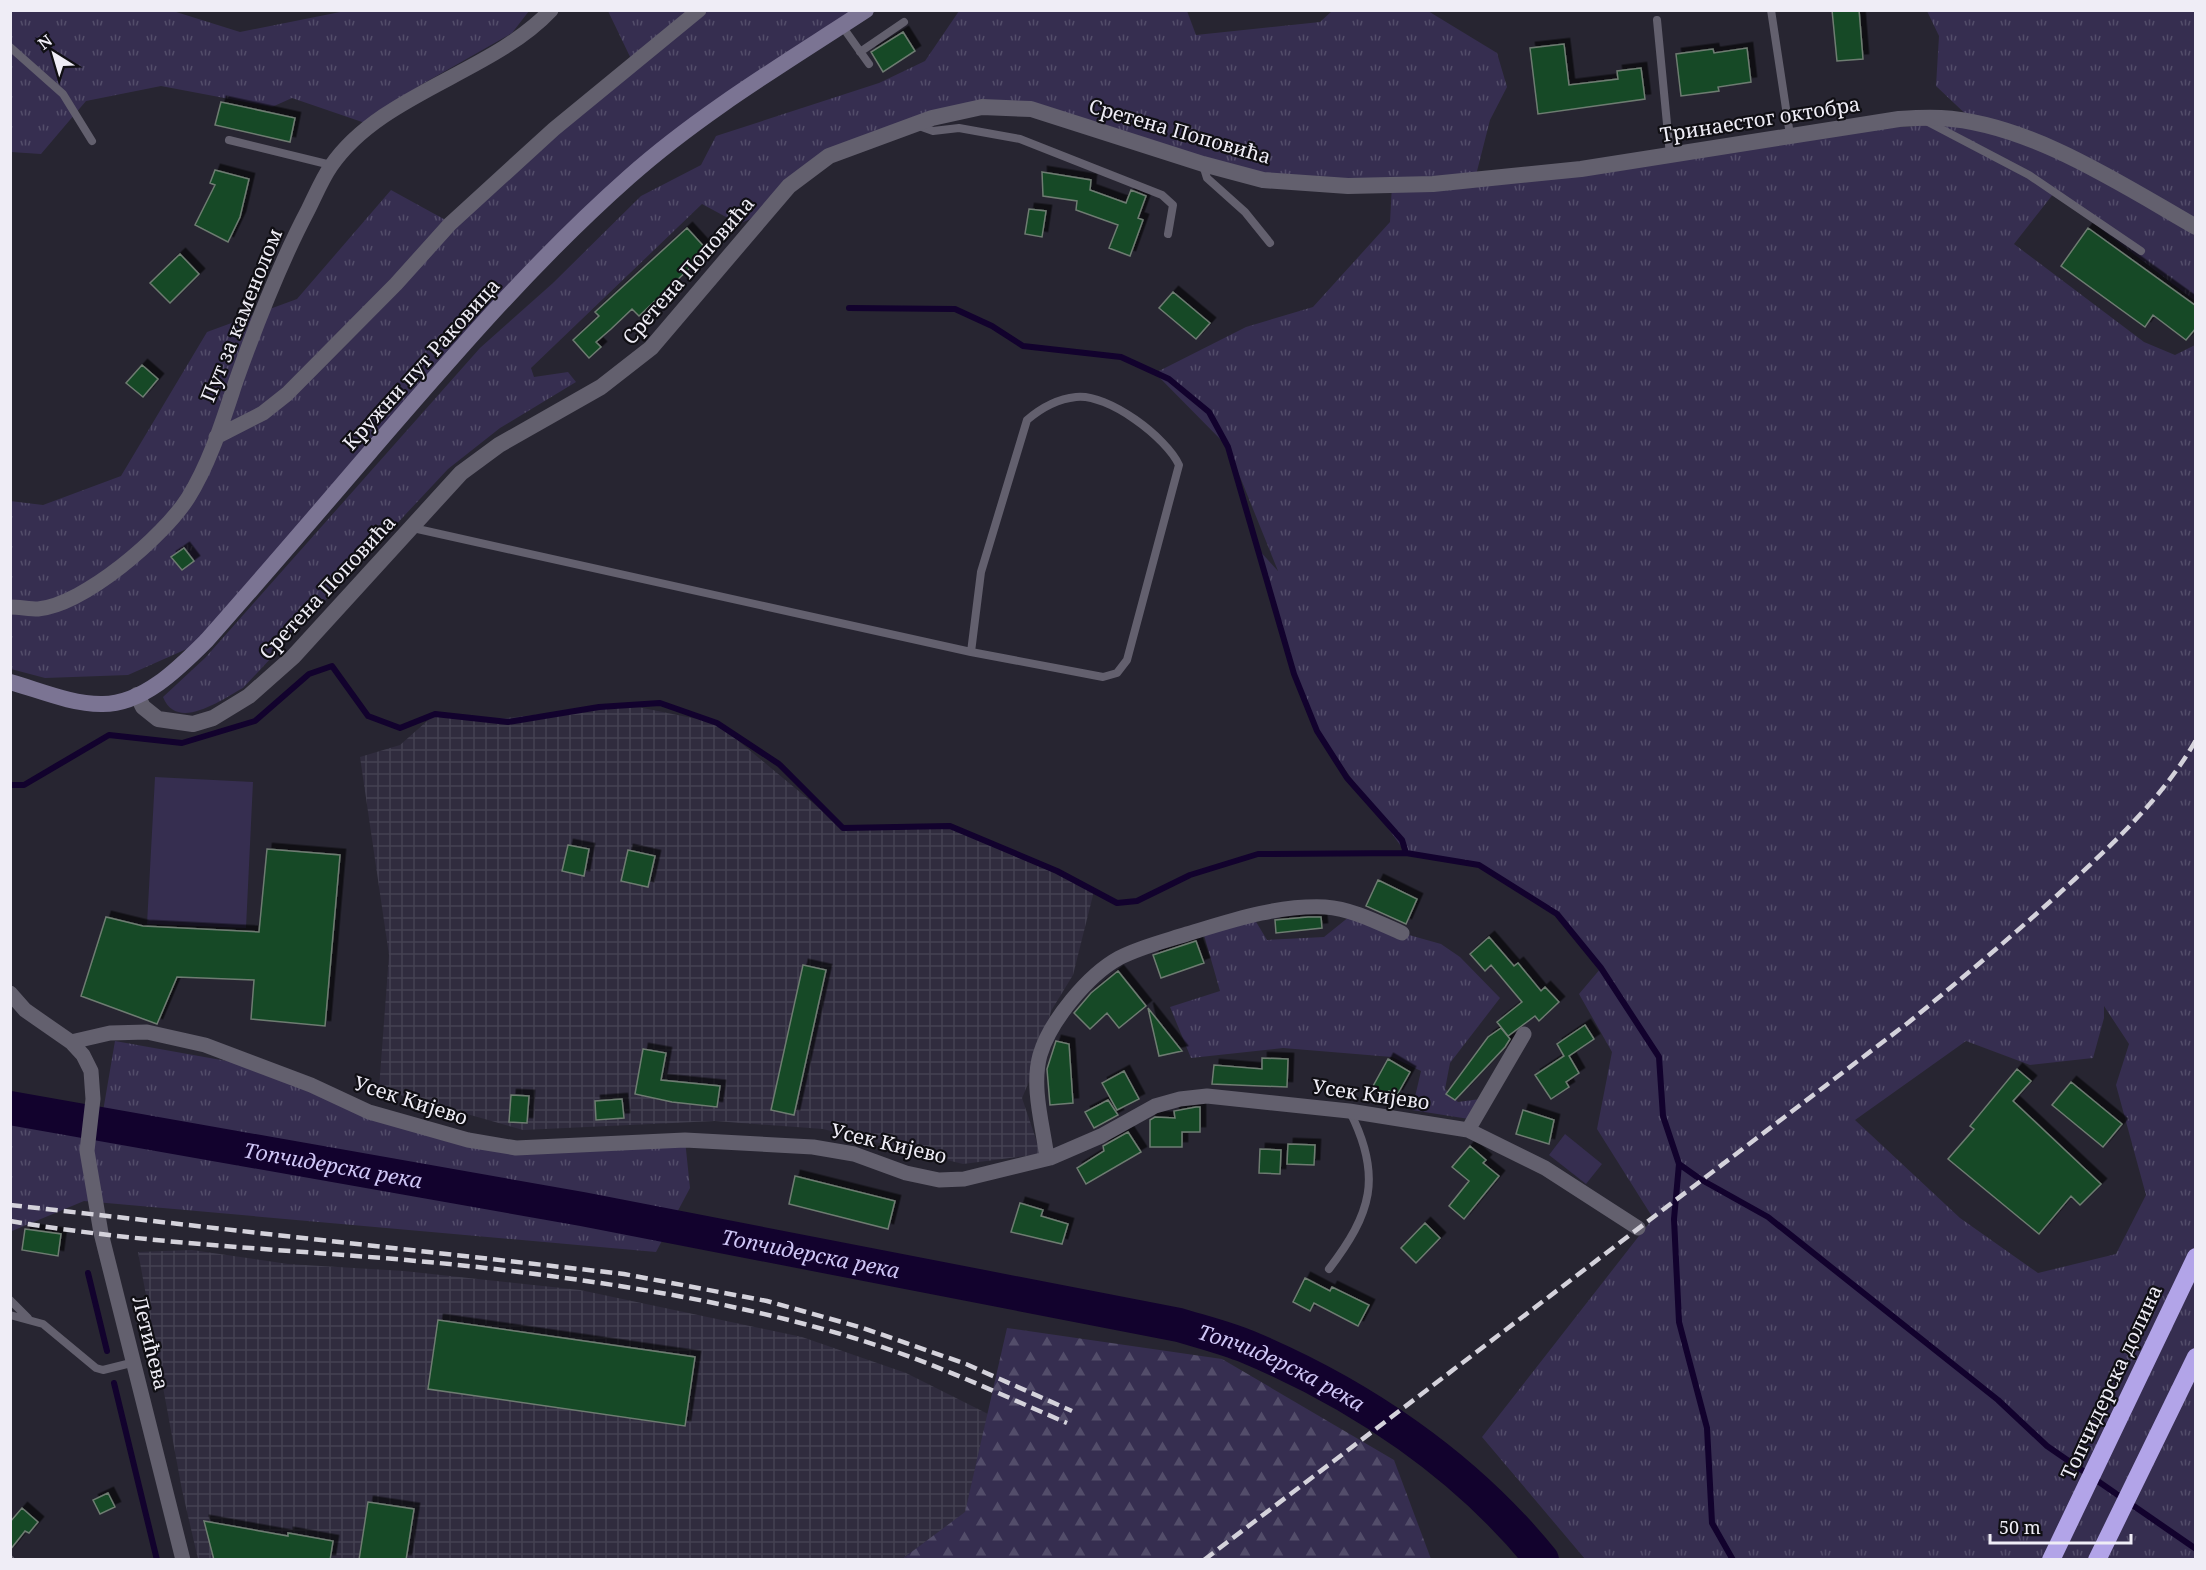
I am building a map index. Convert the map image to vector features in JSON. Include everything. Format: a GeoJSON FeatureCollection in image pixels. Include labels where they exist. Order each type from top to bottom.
{"type":"FeatureCollection","features":[{"type":"Feature","properties":{"kind":"highway","name":"Топчидерска долина"},"geometry":{"type":"LineString","coordinates":[[2051,1560],[2196,1257]]}},
{"type":"Feature","properties":{"kind":"highway"},"geometry":{"type":"LineString","coordinates":[[2097,1560],[2196,1357]]}},
{"type":"Feature","properties":{"kind":"main road","name":"Кружни пут Раковица"},"geometry":{"type":"LineString","coordinates":[[10,682],[93,704],[105,705],[137,695],[168,677],[207,640],[469,337],[622,184],[753,83],[866,10]]}},
{"type":"Feature","properties":{"kind":"street","name":"Пут за каменолом"},"geometry":{"type":"LineString","coordinates":[[10,607],[39,609],[80,594],[118,570],[154,538],[187,498],[216,437],[283,256],[331,165],[368,127],[434,85],[517,40],[552,10]]}},
{"type":"Feature","properties":{"kind":"street"},"geometry":{"type":"LineString","coordinates":[[216,437],[263,413],[287,394],[396,284],[450,224],[554,129],[699,10]]}},
{"type":"Feature","properties":{"kind":"street","name":"Сретена Поповића"},"geometry":{"type":"LineString","coordinates":[[137,695],[148,713],[165,721],[193,724],[213,718],[249,696],[292,657],[472,463],[499,445],[601,387],[651,348],[789,186],[829,156],[932,117],[982,107],[1031,109],[1203,164],[1263,180],[1308,184]]}},
{"type":"Feature","properties":{"kind":"street","name":"Тринаестог октобра"},"geometry":{"type":"LineString","coordinates":[[1308,184],[1433,184],[1581,169],[1899,119],[1941,118],[1975,123],[2044,144],[2109,176],[2196,227]]}},
{"type":"Feature","properties":{"kind":"street"},"geometry":{"type":"LineString","coordinates":[[1047,1158],[1036,1078],[1040,1056],[1048,1035],[1072,1000],[1083,987],[1118,959],[1150,945],[1277,909],[1327,907],[1355,912],[1402,933]]}},
{"type":"Feature","properties":{"kind":"street"},"geometry":{"type":"LineString","coordinates":[[10,993],[26,1010],[71,1042]]}},
{"type":"Feature","properties":{"kind":"street","name":"Усек Кијево"},"geometry":{"type":"LineString","coordinates":[[71,1042],[110,1033],[147,1032],[205,1045],[311,1085],[369,1112],[468,1140],[516,1148],[685,1140],[813,1147],[854,1154],[906,1173],[939,1180],[964,1179],[1047,1158],[1101,1136],[1155,1106],[1179,1099],[1207,1096],[1349,1110],[1468,1130],[1545,1168],[1638,1228]]}},
{"type":"Feature","properties":{"kind":"street"},"geometry":{"type":"LineString","coordinates":[[1468,1130],[1524,1034]]}},
{"type":"Feature","properties":{"kind":"street","name":"Летићева"},"geometry":{"type":"LineString","coordinates":[[71,1042],[83,1056],[91,1071],[93,1099],[86,1136],[101,1233],[183,1560]]}},
{"type":"Feature","properties":{"kind":"lane"},"geometry":{"type":"LineString","coordinates":[[1770,10],[1790,135]]}},
{"type":"Feature","properties":{"kind":"lane"},"geometry":{"type":"LineString","coordinates":[[1657,20],[1670,155]]}},
{"type":"Feature","properties":{"kind":"lane"},"geometry":{"type":"LineString","coordinates":[[861,52],[904,22]]}},
{"type":"Feature","properties":{"kind":"lane"},"geometry":{"type":"LineString","coordinates":[[842,26],[869,64]]}},
{"type":"Feature","properties":{"kind":"lane"},"geometry":{"type":"LineString","coordinates":[[10,46],[63,94],[92,141]]}},
{"type":"Feature","properties":{"kind":"lane"},"geometry":{"type":"LineString","coordinates":[[1922,118],[2029,175],[2140,250]]}},
{"type":"Feature","properties":{"kind":"lane"},"geometry":{"type":"LineString","coordinates":[[915,124],[933,131],[959,128],[1020,139],[1162,195],[1173,205],[1168,234]]}},
{"type":"Feature","properties":{"kind":"lane"},"geometry":{"type":"LineString","coordinates":[[229,140],[331,165]]}},
{"type":"Feature","properties":{"kind":"lane"},"geometry":{"type":"LineString","coordinates":[[1203,164],[1208,178],[1245,212],[1270,243]]}},
{"type":"Feature","properties":{"kind":"lane"},"geometry":{"type":"LineString","coordinates":[[411,528],[971,652],[1103,677],[1117,673],[1127,660],[1179,465],[1174,453],[1131,417],[1098,399],[1077,396],[1044,406],[1027,420],[981,572],[971,652]]}},
{"type":"Feature","properties":{"kind":"lane"},"geometry":{"type":"LineString","coordinates":[[1329,1269],[1350,1242],[1365,1210],[1369,1179],[1365,1146],[1349,1110]]}},
{"type":"Feature","properties":{"kind":"lane"},"geometry":{"type":"LineString","coordinates":[[10,1300],[29,1319]]}},
{"type":"Feature","properties":{"kind":"lane"},"geometry":{"type":"LineString","coordinates":[[10,1315],[43,1324],[96,1368],[103,1370],[135,1362]]}},
{"type":"Feature","properties":{"kind":"shaded area"},"geometry":{"type":"Polygon","coordinates":[[[628,705],[717,723],[843,828],[950,826],[1094,891],[1073,975],[1051,1011],[1040,1056],[1022,1098],[1041,1154],[963,1164],[823,1129],[715,1121],[523,1130],[379,1089],[389,955],[360,757],[400,745],[435,714],[487,720],[628,705]]]}},
{"type":"Feature","properties":{"kind":"shaded area"},"geometry":{"type":"Polygon","coordinates":[[[192,1250],[288,1264],[404,1271],[580,1290],[802,1337],[906,1373],[988,1414],[965,1513],[902,1559],[198,1559],[182,1490],[138,1252],[192,1250]]]}},
{"type":"Feature","properties":{"kind":"green space"},"geometry":{"type":"Polygon","coordinates":[[[11,11],[173,11],[240,32],[345,11],[529,11],[512,33],[419,86],[365,123],[292,98],[272,107],[161,86],[86,101],[41,154],[11,152],[11,11]]]}},
{"type":"Feature","properties":{"kind":"green space"},"geometry":{"type":"Polygon","coordinates":[[[608,11],[866,11],[753,83],[591,213],[207,640],[128,675],[45,678],[11,669],[10,501],[43,505],[121,476],[207,332],[297,299],[391,190],[451,223],[633,63],[608,11]]]}},
{"type":"Feature","properties":{"kind":"green space"},"geometry":{"type":"Polygon","coordinates":[[[959,11],[1187,11],[1196,35],[1320,22],[1332,11],[1428,11],[1497,53],[1507,87],[1490,120],[1475,179],[1796,134],[1974,122],[1936,86],[1939,36],[1927,11],[2195,11],[2195,301],[2054,193],[2014,244],[2144,342],[2175,355],[2195,345],[2195,1559],[1585,1559],[1482,1437],[1653,1218],[1597,1129],[1612,1052],[1579,994],[1601,968],[1557,914],[1479,865],[1406,853],[1317,731],[1290,660],[1258,549],[1278,571],[1228,447],[1155,373],[1246,327],[1313,307],[1390,222],[1392,184],[1263,180],[1031,109],[982,107],[829,156],[768,211],[739,224],[702,204],[531,368],[534,377],[568,372],[576,382],[500,428],[448,469],[243,688],[212,705],[189,713],[178,712],[170,707],[163,697],[205,658],[480,348],[553,283],[641,196],[701,165],[716,136],[879,83],[925,61],[959,11]],[[2104,1006],[2104,1018],[2093,1058],[2030,1065],[1966,1041],[1855,1120],[1960,1218],[2038,1273],[2116,1254],[2146,1195],[2116,1085],[2129,1044],[2104,1006]]]}},
{"type":"Feature","properties":{"kind":"green space"},"geometry":{"type":"Polygon","coordinates":[[[155,777],[253,782],[246,928],[147,924],[155,777]]]}},
{"type":"Feature","properties":{"kind":"green space"},"geometry":{"type":"Polygon","coordinates":[[[1355,912],[1402,933],[1441,944],[1460,957],[1500,998],[1450,1063],[1445,1089],[1458,1102],[1480,1099],[1469,1119],[1412,1110],[1421,1071],[1392,1057],[1283,1048],[1191,1058],[1170,1007],[1220,991],[1204,935],[1255,920],[1267,940],[1324,937],[1355,912]]]}},
{"type":"Feature","properties":{"kind":"green space"},"geometry":{"type":"Polygon","coordinates":[[[115,1041],[260,1067],[369,1112],[516,1148],[685,1140],[690,1188],[656,1252],[84,1201],[12,1231],[10,1258],[10,1113],[100,1129],[115,1041]]]}},
{"type":"Feature","properties":{"kind":"green space"},"geometry":{"type":"Polygon","coordinates":[[[1565,1134],[1602,1164],[1586,1184],[1549,1155],[1565,1134]]]}},
{"type":"Feature","properties":{"kind":"green space"},"geometry":{"type":"Polygon","coordinates":[[[1007,1328],[1222,1359],[1394,1460],[1431,1559],[902,1559],[965,1512],[1007,1328]]]}},
{"type":"Feature","properties":{"kind":"building"},"geometry":{"type":"Polygon","coordinates":[[[1832,10],[1859,10],[1863,59],[1837,61],[1832,10]]]}},
{"type":"Feature","properties":{"kind":"building"},"geometry":{"type":"Polygon","coordinates":[[[903,32],[915,51],[883,72],[871,52],[903,32]]]}},
{"type":"Feature","properties":{"kind":"building"},"geometry":{"type":"Polygon","coordinates":[[[1564,44],[1569,85],[1618,79],[1617,71],[1641,68],[1645,99],[1538,114],[1530,48],[1564,44]]]}},
{"type":"Feature","properties":{"kind":"building"},"geometry":{"type":"Polygon","coordinates":[[[1747,48],[1751,82],[1718,87],[1719,91],[1681,96],[1676,54],[1713,49],[1714,53],[1747,48]]]}},
{"type":"Feature","properties":{"kind":"building"},"geometry":{"type":"Polygon","coordinates":[[[221,102],[295,118],[290,142],[215,125],[221,102]]]}},
{"type":"Feature","properties":{"kind":"building"},"geometry":{"type":"Polygon","coordinates":[[[215,170],[249,179],[240,217],[228,242],[195,225],[215,185],[210,183],[215,170]]]}},
{"type":"Feature","properties":{"kind":"building"},"geometry":{"type":"Polygon","coordinates":[[[1042,172],[1091,180],[1090,190],[1126,203],[1131,190],[1146,196],[1138,218],[1143,220],[1130,256],[1109,248],[1118,225],[1076,210],[1077,201],[1043,196],[1042,172]]]}},
{"type":"Feature","properties":{"kind":"building"},"geometry":{"type":"Polygon","coordinates":[[[1029,209],[1046,211],[1042,237],[1025,234],[1029,209]]]}},
{"type":"Feature","properties":{"kind":"building"},"geometry":{"type":"Polygon","coordinates":[[[687,228],[708,251],[639,316],[632,309],[596,342],[601,347],[589,358],[573,340],[599,316],[595,312],[687,228]]]}},
{"type":"Feature","properties":{"kind":"building"},"geometry":{"type":"Polygon","coordinates":[[[2088,228],[2196,306],[2196,328],[2186,340],[2153,315],[2145,327],[2061,266],[2088,228]]]}},
{"type":"Feature","properties":{"kind":"building"},"geometry":{"type":"Polygon","coordinates":[[[180,254],[199,274],[170,303],[150,283],[180,254]]]}},
{"type":"Feature","properties":{"kind":"building"},"geometry":{"type":"Polygon","coordinates":[[[1173,292],[1210,323],[1196,339],[1159,308],[1173,292]]]}},
{"type":"Feature","properties":{"kind":"building"},"geometry":{"type":"Polygon","coordinates":[[[142,365],[158,379],[143,397],[126,383],[142,365]]]}},
{"type":"Feature","properties":{"kind":"building"},"geometry":{"type":"Polygon","coordinates":[[[184,548],[194,561],[182,570],[171,557],[184,548]]]}},
{"type":"Feature","properties":{"kind":"building"},"geometry":{"type":"Polygon","coordinates":[[[568,845],[589,849],[584,876],[562,871],[568,845]]]}},
{"type":"Feature","properties":{"kind":"building"},"geometry":{"type":"Polygon","coordinates":[[[267,849],[340,855],[325,1026],[251,1019],[254,980],[177,977],[157,1024],[81,996],[106,917],[143,926],[259,932],[267,849]]]}},
{"type":"Feature","properties":{"kind":"building"},"geometry":{"type":"Polygon","coordinates":[[[628,850],[655,856],[648,887],[621,881],[628,850]]]}},
{"type":"Feature","properties":{"kind":"building"},"geometry":{"type":"Polygon","coordinates":[[[1378,880],[1417,899],[1406,924],[1366,906],[1378,880]]]}},
{"type":"Feature","properties":{"kind":"building"},"geometry":{"type":"Polygon","coordinates":[[[1321,917],[1322,928],[1276,933],[1275,920],[1321,917]]]}},
{"type":"Feature","properties":{"kind":"building"},"geometry":{"type":"Polygon","coordinates":[[[1489,937],[1514,966],[1518,963],[1541,991],[1545,987],[1559,1002],[1539,1021],[1535,1016],[1508,1036],[1497,1022],[1522,1002],[1491,965],[1485,971],[1470,954],[1489,937]]]}},
{"type":"Feature","properties":{"kind":"building"},"geometry":{"type":"Polygon","coordinates":[[[1196,941],[1204,963],[1161,978],[1153,955],[1196,941]]]}},
{"type":"Feature","properties":{"kind":"building"},"geometry":{"type":"Polygon","coordinates":[[[803,965],[826,970],[794,1115],[771,1110],[803,965]]]}},
{"type":"Feature","properties":{"kind":"building"},"geometry":{"type":"Polygon","coordinates":[[[1118,971],[1146,1006],[1119,1028],[1107,1013],[1090,1029],[1074,1013],[1091,993],[1118,971]]]}},
{"type":"Feature","properties":{"kind":"building"},"geometry":{"type":"Polygon","coordinates":[[[1148,1008],[1182,1051],[1159,1056],[1148,1008]]]}},
{"type":"Feature","properties":{"kind":"building"},"geometry":{"type":"Polygon","coordinates":[[[1585,1025],[1594,1039],[1569,1056],[1579,1073],[1566,1082],[1569,1087],[1551,1099],[1535,1075],[1564,1056],[1557,1044],[1585,1025]]]}},
{"type":"Feature","properties":{"kind":"building"},"geometry":{"type":"Polygon","coordinates":[[[1501,1028],[1510,1039],[1505,1047],[1455,1100],[1446,1094],[1488,1037],[1501,1028]]]}},
{"type":"Feature","properties":{"kind":"building"},"geometry":{"type":"Polygon","coordinates":[[[1056,1041],[1069,1044],[1073,1103],[1050,1105],[1047,1069],[1056,1041]]]}},
{"type":"Feature","properties":{"kind":"building"},"geometry":{"type":"Polygon","coordinates":[[[643,1049],[666,1053],[661,1080],[720,1086],[717,1107],[672,1102],[635,1094],[643,1049]]]}},
{"type":"Feature","properties":{"kind":"building"},"geometry":{"type":"Polygon","coordinates":[[[1262,1058],[1288,1059],[1287,1087],[1212,1084],[1214,1065],[1262,1069],[1262,1058]]]}},
{"type":"Feature","properties":{"kind":"building"},"geometry":{"type":"Polygon","coordinates":[[[1388,1059],[1410,1072],[1397,1095],[1389,1091],[1386,1096],[1372,1088],[1388,1059]]]}},
{"type":"Feature","properties":{"kind":"building"},"geometry":{"type":"Polygon","coordinates":[[[2017,1069],[2031,1081],[2013,1101],[2101,1184],[2080,1205],[2071,1196],[2039,1234],[1948,1159],[1974,1129],[1970,1126],[2017,1069]]]}},
{"type":"Feature","properties":{"kind":"building"},"geometry":{"type":"Polygon","coordinates":[[[1124,1071],[1139,1099],[1117,1110],[1102,1083],[1124,1071]]]}},
{"type":"Feature","properties":{"kind":"building"},"geometry":{"type":"Polygon","coordinates":[[[2071,1082],[2122,1124],[2103,1147],[2052,1105],[2071,1082]]]}},
{"type":"Feature","properties":{"kind":"building"},"geometry":{"type":"Polygon","coordinates":[[[511,1095],[529,1096],[527,1123],[509,1122],[511,1095]]]}},
{"type":"Feature","properties":{"kind":"building"},"geometry":{"type":"Polygon","coordinates":[[[622,1099],[624,1118],[596,1120],[595,1101],[622,1099]]]}},
{"type":"Feature","properties":{"kind":"building"},"geometry":{"type":"Polygon","coordinates":[[[1108,1100],[1118,1115],[1094,1128],[1085,1112],[1108,1100]]]}},
{"type":"Feature","properties":{"kind":"building"},"geometry":{"type":"Polygon","coordinates":[[[1200,1107],[1200,1132],[1182,1132],[1182,1147],[1150,1147],[1150,1120],[1155,1117],[1175,1118],[1174,1111],[1200,1107]]]}},
{"type":"Feature","properties":{"kind":"building"},"geometry":{"type":"Polygon","coordinates":[[[1523,1110],[1554,1120],[1549,1144],[1516,1134],[1523,1110]]]}},
{"type":"Feature","properties":{"kind":"building"},"geometry":{"type":"Polygon","coordinates":[[[1128,1132],[1141,1152],[1086,1184],[1077,1168],[1104,1151],[1103,1146],[1128,1132]]]}},
{"type":"Feature","properties":{"kind":"building"},"geometry":{"type":"Polygon","coordinates":[[[1288,1144],[1315,1145],[1314,1165],[1287,1164],[1288,1144]]]}},
{"type":"Feature","properties":{"kind":"building"},"geometry":{"type":"Polygon","coordinates":[[[1470,1146],[1486,1160],[1483,1163],[1499,1176],[1464,1219],[1449,1206],[1469,1181],[1452,1167],[1470,1146]]]}},
{"type":"Feature","properties":{"kind":"building"},"geometry":{"type":"Polygon","coordinates":[[[1260,1149],[1281,1150],[1280,1174],[1259,1173],[1260,1149]]]}},
{"type":"Feature","properties":{"kind":"building"},"geometry":{"type":"Polygon","coordinates":[[[795,1176],[895,1201],[888,1229],[789,1204],[795,1176]]]}},
{"type":"Feature","properties":{"kind":"building"},"geometry":{"type":"Polygon","coordinates":[[[1020,1203],[1043,1210],[1041,1216],[1068,1224],[1062,1244],[1011,1232],[1020,1203]]]}},
{"type":"Feature","properties":{"kind":"building"},"geometry":{"type":"Polygon","coordinates":[[[1425,1223],[1440,1238],[1416,1263],[1401,1248],[1425,1223]]]}},
{"type":"Feature","properties":{"kind":"building"},"geometry":{"type":"Polygon","coordinates":[[[25,1229],[61,1234],[58,1256],[22,1250],[25,1229]]]}},
{"type":"Feature","properties":{"kind":"building"},"geometry":{"type":"Polygon","coordinates":[[[1305,1278],[1330,1291],[1332,1287],[1369,1305],[1358,1326],[1314,1303],[1310,1311],[1293,1302],[1305,1278]]]}},
{"type":"Feature","properties":{"kind":"building"},"geometry":{"type":"Polygon","coordinates":[[[438,1320],[695,1357],[685,1426],[428,1389],[438,1320]]]}},
{"type":"Feature","properties":{"kind":"building"},"geometry":{"type":"Polygon","coordinates":[[[108,1493],[115,1507],[100,1514],[93,1500],[108,1493]]]}},
{"type":"Feature","properties":{"kind":"building"},"geometry":{"type":"Polygon","coordinates":[[[368,1502],[414,1509],[406,1560],[359,1560],[368,1502]]]}},
{"type":"Feature","properties":{"kind":"building"},"geometry":{"type":"Polygon","coordinates":[[[22,1508],[38,1522],[29,1533],[25,1531],[10,1550],[10,1522],[22,1508]]]}},
{"type":"Feature","properties":{"kind":"building"},"geometry":{"type":"Polygon","coordinates":[[[204,1521],[288,1536],[288,1533],[333,1541],[330,1560],[214,1560],[204,1521]]]}},
{"type":"Feature","properties":{"kind":"waterway"},"geometry":{"type":"LineString","coordinates":[[10,785],[24,785],[109,735],[182,743],[255,721],[309,674],[332,666],[368,716],[400,728],[435,714],[508,722],[599,707],[660,703],[717,723],[779,764],[843,828],[950,826],[1057,871],[1117,903],[1137,901],[1190,875],[1258,854],[1406,853],[1402,840],[1347,778],[1317,731],[1294,674],[1228,447],[1209,412],[1169,379],[1121,357],[1023,346],[992,326],[955,309],[849,308]]}},
{"type":"Feature","properties":{"kind":"waterway"},"geometry":{"type":"LineString","coordinates":[[1406,853],[1479,865],[1557,914],[1601,968],[1659,1057],[1663,1116],[1679,1164],[1700,1179],[1768,1217],[1998,1400],[2047,1446],[2196,1549]]}},
{"type":"Feature","properties":{"kind":"waterway","name":"Топчидерска река"},"geometry":{"type":"LineString","coordinates":[[10,1108],[582,1209],[1179,1325],[1248,1347],[1290,1366],[1370,1410],[1445,1463],[1479,1493],[1542,1560]]}},
{"type":"Feature","properties":{"kind":"waterway"},"geometry":{"type":"LineString","coordinates":[[1679,1164],[1674,1219],[1679,1322],[1707,1428],[1712,1523],[1733,1560]]}},
{"type":"Feature","properties":{"kind":"waterway"},"geometry":{"type":"LineString","coordinates":[[88,1273],[107,1351]]}},
{"type":"Feature","properties":{"kind":"waterway"},"geometry":{"type":"LineString","coordinates":[[114,1383],[157,1560]]}},
{"type":"Feature","properties":{"kind":"railway"},"geometry":{"type":"LineString","coordinates":[[1204,1560],[1909,1022],[2056,897],[2109,846],[2156,796],[2184,760],[2196,740]]}},
{"type":"Feature","properties":{"kind":"railway"},"geometry":{"type":"LineString","coordinates":[[10,1205],[624,1274],[767,1301],[863,1328],[966,1364],[1072,1411]]}},
{"type":"Feature","properties":{"kind":"railway"},"geometry":{"type":"LineString","coordinates":[[10,1221],[133,1238],[442,1263],[691,1298],[785,1319],[876,1345],[948,1372],[1067,1423]]}}]}
